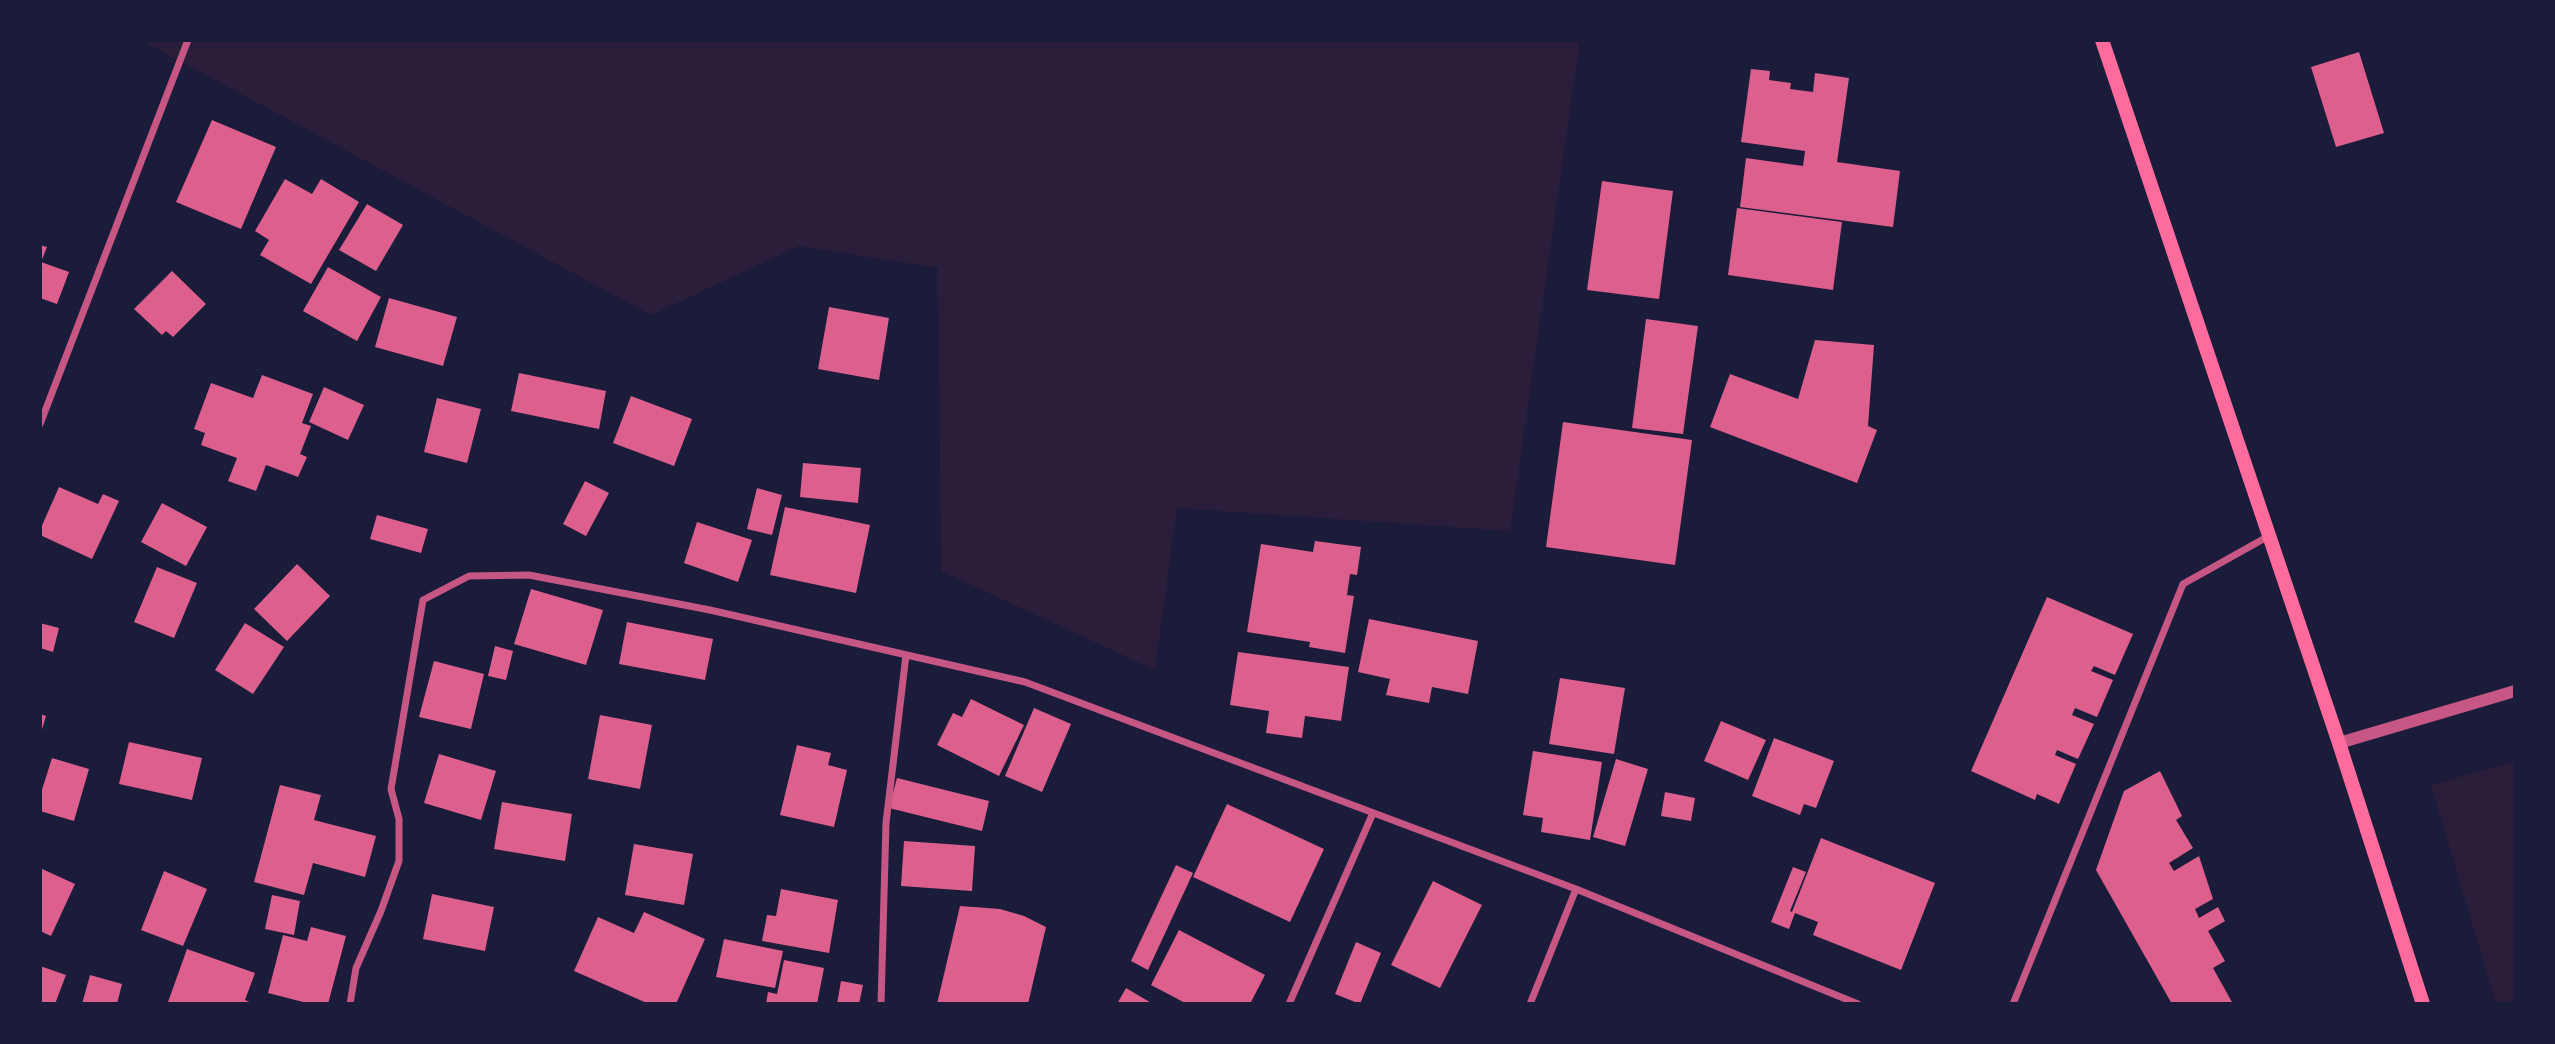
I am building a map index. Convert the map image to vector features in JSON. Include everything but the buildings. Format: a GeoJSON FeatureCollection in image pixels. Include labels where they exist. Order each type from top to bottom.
{"type":"FeatureCollection","features":[{"type":"Feature","properties":{"kind":"main road"},"geometry":{"type":"LineString","coordinates":[[2102,40],[2267,537],[2339,743],[2423,1004]]}},
{"type":"Feature","properties":{"kind":"street"},"geometry":{"type":"LineString","coordinates":[[40,424],[188,40]]}},
{"type":"Feature","properties":{"kind":"street"},"geometry":{"type":"LineString","coordinates":[[2013,1004],[2183,584],[2267,537]]}},
{"type":"Feature","properties":{"kind":"street"},"geometry":{"type":"LineString","coordinates":[[350,1004],[356,968],[399,861],[399,819],[391,789],[423,600],[469,576],[529,575],[710,610],[1025,682],[1576,889],[1858,1004]]}},
{"type":"Feature","properties":{"kind":"street"},"geometry":{"type":"LineString","coordinates":[[881,1004],[886,823],[906,655]]}},
{"type":"Feature","properties":{"kind":"street"},"geometry":{"type":"LineString","coordinates":[[2339,743],[2515,691]]}},
{"type":"Feature","properties":{"kind":"street"},"geometry":{"type":"LineString","coordinates":[[1289,1004],[1373,813]]}},
{"type":"Feature","properties":{"kind":"street"},"geometry":{"type":"LineString","coordinates":[[1530,1004],[1576,889]]}},
{"type":"Feature","properties":{"kind":"shaded area"},"geometry":{"type":"Polygon","coordinates":[[[141,40],[1580,40],[1510,531],[1177,508],[1155,670],[941,571],[938,268],[799,246],[651,315],[141,40]]]}},
{"type":"Feature","properties":{"kind":"shaded area"},"geometry":{"type":"Polygon","coordinates":[[[2515,761],[2515,1004],[2496,1004],[2431,785],[2515,761]]]}}]}
